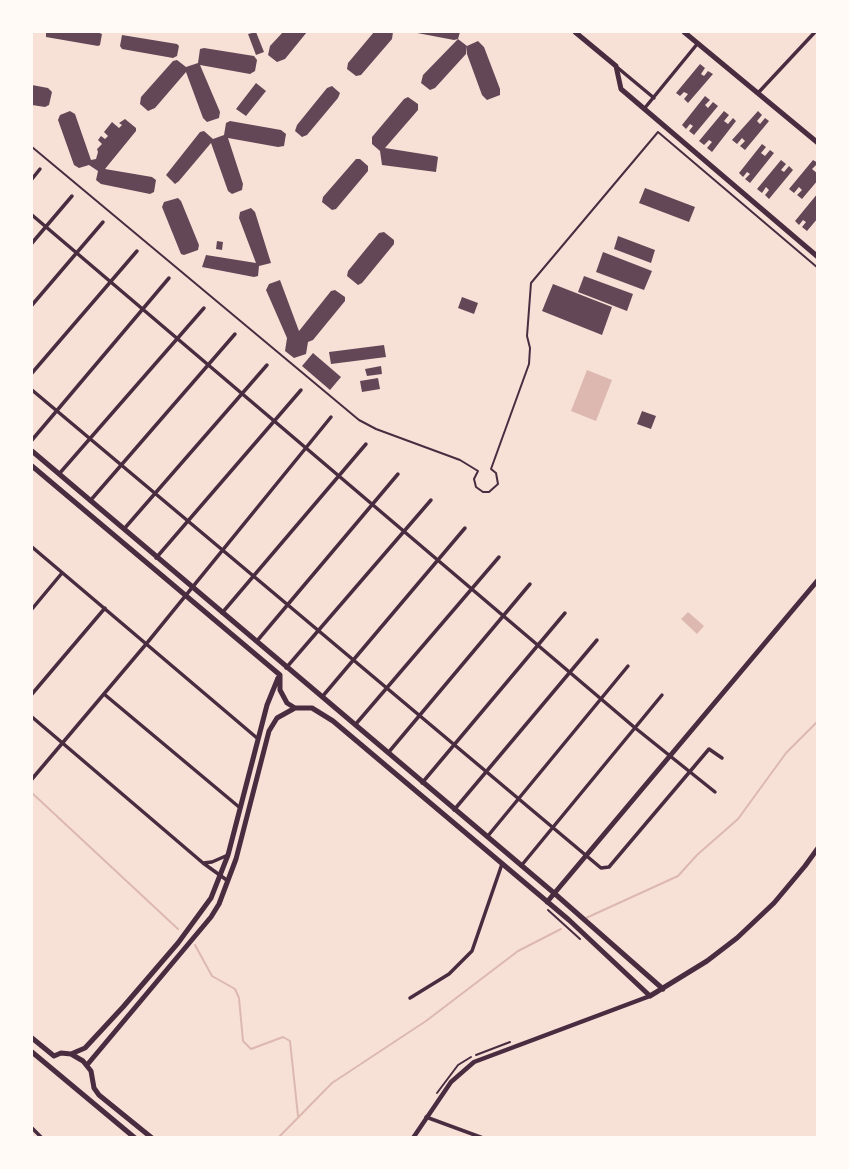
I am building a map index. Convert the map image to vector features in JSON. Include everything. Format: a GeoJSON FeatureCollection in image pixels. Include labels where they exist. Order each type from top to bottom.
{"type":"FeatureCollection","features":[{"type":"Feature","properties":{"kind":"main road"},"geometry":{"type":"LineString","coordinates":[[575,32],[616,66],[621,89],[817,257]]}},
{"type":"Feature","properties":{"kind":"main road"},"geometry":{"type":"LineString","coordinates":[[684,32],[817,143]]}},
{"type":"Feature","properties":{"kind":"main road"},"geometry":{"type":"LineString","coordinates":[[32,451],[221,614],[554,893],[663,989]]}},
{"type":"Feature","properties":{"kind":"main road"},"geometry":{"type":"LineString","coordinates":[[32,467],[280,675],[282,698],[295,708]]}},
{"type":"Feature","properties":{"kind":"main road"},"geometry":{"type":"LineString","coordinates":[[544,903],[817,580]]}},
{"type":"Feature","properties":{"kind":"main road"},"geometry":{"type":"LineString","coordinates":[[49,1067],[54,1056],[71,1054],[85,1048],[178,943],[203,909],[228,855],[267,705],[280,675],[286,668]]}},
{"type":"Feature","properties":{"kind":"main road"},"geometry":{"type":"LineString","coordinates":[[312,708],[322,697]]}},
{"type":"Feature","properties":{"kind":"main road"},"geometry":{"type":"LineString","coordinates":[[87,1065],[211,917],[229,882],[269,731],[277,718],[295,708],[312,708],[333,721],[502,864],[650,996],[707,961],[737,938],[774,903],[817,848]]}},
{"type":"Feature","properties":{"kind":"main road"},"geometry":{"type":"LineString","coordinates":[[32,1038],[54,1056]]}},
{"type":"Feature","properties":{"kind":"main road"},"geometry":{"type":"LineString","coordinates":[[32,1052],[135,1137]]}},
{"type":"Feature","properties":{"kind":"main road"},"geometry":{"type":"LineString","coordinates":[[71,1054],[87,1065],[94,1080],[94,1088],[89,1094],[82,1094]]}},
{"type":"Feature","properties":{"kind":"main road"},"geometry":{"type":"LineString","coordinates":[[94,1088],[105,1101],[152,1138]]}},
{"type":"Feature","properties":{"kind":"street"},"geometry":{"type":"LineString","coordinates":[[758,93],[815,32]]}},
{"type":"Feature","properties":{"kind":"street"},"geometry":{"type":"LineString","coordinates":[[644,109],[698,43]]}},
{"type":"Feature","properties":{"kind":"street"},"geometry":{"type":"LineString","coordinates":[[616,66],[654,98]]}},
{"type":"Feature","properties":{"kind":"street"},"geometry":{"type":"LineString","coordinates":[[32,179],[40,169]]}},
{"type":"Feature","properties":{"kind":"street"},"geometry":{"type":"LineString","coordinates":[[32,243],[72,196]]}},
{"type":"Feature","properties":{"kind":"street"},"geometry":{"type":"LineString","coordinates":[[32,215],[668,756],[715,792]]}},
{"type":"Feature","properties":{"kind":"street"},"geometry":{"type":"LineString","coordinates":[[32,305],[103,222]]}},
{"type":"Feature","properties":{"kind":"street"},"geometry":{"type":"LineString","coordinates":[[32,373],[137,251]]}},
{"type":"Feature","properties":{"kind":"street"},"geometry":{"type":"LineString","coordinates":[[32,440],[169,278]]}},
{"type":"Feature","properties":{"kind":"street"},"geometry":{"type":"LineString","coordinates":[[59,474],[204,308]]}},
{"type":"Feature","properties":{"kind":"street"},"geometry":{"type":"LineString","coordinates":[[90,502],[235,334]]}},
{"type":"Feature","properties":{"kind":"street"},"geometry":{"type":"LineString","coordinates":[[123,530],[267,365]]}},
{"type":"Feature","properties":{"kind":"street"},"geometry":{"type":"LineString","coordinates":[[32,390],[601,868],[609,867],[709,749],[722,758]]}},
{"type":"Feature","properties":{"kind":"street"},"geometry":{"type":"LineString","coordinates":[[156,558],[301,390]]}},
{"type":"Feature","properties":{"kind":"street"},"geometry":{"type":"LineString","coordinates":[[32,779],[331,417]]}},
{"type":"Feature","properties":{"kind":"street"},"geometry":{"type":"LineString","coordinates":[[221,614],[366,444]]}},
{"type":"Feature","properties":{"kind":"street"},"geometry":{"type":"LineString","coordinates":[[256,642],[398,474]]}},
{"type":"Feature","properties":{"kind":"street"},"geometry":{"type":"LineString","coordinates":[[286,668],[431,500]]}},
{"type":"Feature","properties":{"kind":"street"},"geometry":{"type":"LineString","coordinates":[[322,697],[465,528]]}},
{"type":"Feature","properties":{"kind":"street"},"geometry":{"type":"LineString","coordinates":[[32,547],[258,738]]}},
{"type":"Feature","properties":{"kind":"street"},"geometry":{"type":"LineString","coordinates":[[355,725],[499,557]]}},
{"type":"Feature","properties":{"kind":"street"},"geometry":{"type":"LineString","coordinates":[[32,609],[62,573]]}},
{"type":"Feature","properties":{"kind":"street"},"geometry":{"type":"LineString","coordinates":[[388,753],[530,584]]}},
{"type":"Feature","properties":{"kind":"street"},"geometry":{"type":"LineString","coordinates":[[32,694],[104,608]]}},
{"type":"Feature","properties":{"kind":"street"},"geometry":{"type":"LineString","coordinates":[[422,783],[565,613]]}},
{"type":"Feature","properties":{"kind":"street"},"geometry":{"type":"LineString","coordinates":[[454,810],[597,640]]}},
{"type":"Feature","properties":{"kind":"street"},"geometry":{"type":"LineString","coordinates":[[487,838],[628,666]]}},
{"type":"Feature","properties":{"kind":"street"},"geometry":{"type":"LineString","coordinates":[[104,694],[239,807]]}},
{"type":"Feature","properties":{"kind":"street"},"geometry":{"type":"LineString","coordinates":[[521,866],[662,695]]}},
{"type":"Feature","properties":{"kind":"street"},"geometry":{"type":"LineString","coordinates":[[32,717],[203,863],[229,882]]}},
{"type":"Feature","properties":{"kind":"street"},"geometry":{"type":"LineString","coordinates":[[203,863],[228,855]]}},
{"type":"Feature","properties":{"kind":"street"},"geometry":{"type":"LineString","coordinates":[[410,998],[449,974],[472,951],[502,864]]}},
{"type":"Feature","properties":{"kind":"street"},"geometry":{"type":"LineString","coordinates":[[413,1138],[451,1082],[474,1062],[650,996]]}},
{"type":"Feature","properties":{"kind":"street"},"geometry":{"type":"LineString","coordinates":[[426,1117],[483,1138]]}},
{"type":"Feature","properties":{"kind":"street"},"geometry":{"type":"LineString","coordinates":[[32,1128],[42,1138]]}},
{"type":"Feature","properties":{"kind":"street"},"geometry":{"type":"LineString","coordinates":[[135,1137],[141,1130]]}},
{"type":"Feature","properties":{"kind":"street"},"geometry":{"type":"LineString","coordinates":[[33,1138],[37,1133]]}},
{"type":"Feature","properties":{"kind":"lane"},"geometry":{"type":"LineString","coordinates":[[32,147],[359,420],[376,429],[460,460],[478,471],[474,479],[476,487],[483,492],[489,492],[498,484],[498,478],[491,469],[529,364],[530,348],[527,336],[531,283],[658,132],[817,268]]}},
{"type":"Feature","properties":{"kind":"path"},"geometry":{"type":"LineString","coordinates":[[544,903],[581,940]]}},
{"type":"Feature","properties":{"kind":"path"},"geometry":{"type":"LineString","coordinates":[[435,1096],[448,1076],[466,1059],[517,1040]]}},
{"type":"Feature","properties":{"kind":"shaded area"},"geometry":{"type":"Polygon","coordinates":[[[587,370],[612,380],[596,421],[571,411],[587,370]]]}},
{"type":"Feature","properties":{"kind":"shaded area"},"geometry":{"type":"Polygon","coordinates":[[[688,612],[704,626],[697,634],[681,619],[688,612]]]}},
{"type":"Feature","properties":{"kind":"building"},"geometry":{"type":"Polygon","coordinates":[[[46,32],[102,34],[98,46],[46,37],[46,32]]]}},
{"type":"Feature","properties":{"kind":"building"},"geometry":{"type":"Polygon","coordinates":[[[256,32],[264,52],[256,55],[248,34],[256,32]]]}},
{"type":"Feature","properties":{"kind":"building"},"geometry":{"type":"Polygon","coordinates":[[[283,32],[307,32],[285,59],[277,62],[268,55],[270,46],[283,32]]]}},
{"type":"Feature","properties":{"kind":"building"},"geometry":{"type":"Polygon","coordinates":[[[374,32],[393,32],[392,39],[361,75],[356,76],[347,69],[348,63],[374,32]]]}},
{"type":"Feature","properties":{"kind":"building"},"geometry":{"type":"Polygon","coordinates":[[[412,32],[460,32],[458,39],[454,40],[412,32]]]}},
{"type":"Feature","properties":{"kind":"building"},"geometry":{"type":"Polygon","coordinates":[[[122,35],[177,44],[177,56],[173,58],[122,49],[122,35]]]}},
{"type":"Feature","properties":{"kind":"building"},"geometry":{"type":"Polygon","coordinates":[[[458,39],[467,46],[466,54],[435,88],[430,90],[421,83],[423,75],[458,39]]]}},
{"type":"Feature","properties":{"kind":"building"},"geometry":{"type":"Polygon","coordinates":[[[478,41],[484,47],[500,95],[487,100],[482,95],[467,54],[467,46],[478,41]]]}},
{"type":"Feature","properties":{"kind":"building"},"geometry":{"type":"Polygon","coordinates":[[[200,49],[254,56],[257,60],[255,71],[250,74],[200,65],[220,112],[219,118],[207,122],[203,118],[186,72],[155,108],[148,111],[140,104],[141,97],[173,61],[177,60],[186,67],[198,63],[200,49]]]}},
{"type":"Feature","properties":{"kind":"building"},"geometry":{"type":"Polygon","coordinates":[[[700,64],[705,68],[701,74],[704,76],[708,71],[713,74],[688,103],[684,99],[688,94],[684,92],[680,96],[676,93],[700,64]]]}},
{"type":"Feature","properties":{"kind":"building"},"geometry":{"type":"Polygon","coordinates":[[[256,83],[266,91],[246,116],[236,109],[256,83]]]}},
{"type":"Feature","properties":{"kind":"building"},"geometry":{"type":"Polygon","coordinates":[[[32,85],[48,88],[52,92],[49,105],[32,105],[32,85]]]}},
{"type":"Feature","properties":{"kind":"building"},"geometry":{"type":"Polygon","coordinates":[[[332,86],[340,93],[338,98],[307,135],[302,137],[295,131],[297,125],[327,88],[332,86]]]}},
{"type":"Feature","properties":{"kind":"building"},"geometry":{"type":"Polygon","coordinates":[[[705,96],[710,100],[705,105],[708,108],[713,102],[718,106],[694,135],[689,131],[693,126],[690,124],[686,129],[682,125],[705,96]]]}},
{"type":"Feature","properties":{"kind":"building"},"geometry":{"type":"Polygon","coordinates":[[[408,97],[418,104],[418,110],[385,148],[438,157],[436,172],[382,165],[380,151],[372,144],[372,137],[408,97]]]}},
{"type":"Feature","properties":{"kind":"building"},"geometry":{"type":"Polygon","coordinates":[[[70,111],[75,114],[91,160],[96,159],[97,149],[102,144],[98,140],[101,136],[105,139],[108,136],[104,132],[112,122],[119,128],[122,125],[119,123],[125,119],[136,128],[105,169],[152,177],[156,180],[154,192],[150,194],[101,184],[96,180],[98,171],[89,165],[79,168],[74,165],[58,120],[60,115],[70,111]]]}},
{"type":"Feature","properties":{"kind":"building"},"geometry":{"type":"Polygon","coordinates":[[[724,111],[729,115],[724,121],[728,124],[733,118],[736,121],[712,152],[707,148],[712,142],[709,140],[704,145],[699,141],[724,111]]]}},
{"type":"Feature","properties":{"kind":"building"},"geometry":{"type":"Polygon","coordinates":[[[758,111],[762,115],[757,121],[760,124],[765,118],[769,121],[745,150],[740,146],[745,141],[742,138],[737,144],[732,140],[758,111]]]}},
{"type":"Feature","properties":{"kind":"building"},"geometry":{"type":"Polygon","coordinates":[[[230,121],[281,130],[286,134],[284,146],[278,147],[228,138],[243,184],[242,190],[232,194],[228,191],[211,143],[175,184],[166,175],[200,132],[204,131],[213,139],[224,135],[226,123],[230,121]]]}},
{"type":"Feature","properties":{"kind":"building"},"geometry":{"type":"Polygon","coordinates":[[[762,144],[766,147],[761,153],[765,156],[770,150],[774,153],[750,183],[745,179],[750,174],[747,172],[743,177],[739,173],[762,144]]]}},
{"type":"Feature","properties":{"kind":"building"},"geometry":{"type":"Polygon","coordinates":[[[356,159],[368,166],[368,171],[336,209],[332,210],[322,202],[323,197],[356,159]]]}},
{"type":"Feature","properties":{"kind":"building"},"geometry":{"type":"Polygon","coordinates":[[[781,160],[786,164],[781,170],[784,172],[789,166],[793,170],[769,199],[765,195],[769,190],[766,187],[762,193],[757,189],[781,160]]]}},
{"type":"Feature","properties":{"kind":"building"},"geometry":{"type":"Polygon","coordinates":[[[813,160],[818,163],[812,169],[818,174],[818,180],[802,199],[797,195],[802,190],[799,187],[794,193],[789,189],[813,160]]]}},
{"type":"Feature","properties":{"kind":"building"},"geometry":{"type":"Polygon","coordinates":[[[645,188],[695,207],[689,222],[639,203],[645,188]]]}},
{"type":"Feature","properties":{"kind":"building"},"geometry":{"type":"Polygon","coordinates":[[[818,193],[818,218],[807,231],[802,227],[806,222],[803,220],[799,225],[795,221],[818,193]]]}},
{"type":"Feature","properties":{"kind":"building"},"geometry":{"type":"Polygon","coordinates":[[[178,198],[199,245],[198,250],[184,255],[181,254],[162,207],[164,202],[178,198]]]}},
{"type":"Feature","properties":{"kind":"building"},"geometry":{"type":"Polygon","coordinates":[[[251,208],[255,212],[271,263],[259,266],[258,276],[254,277],[202,267],[206,255],[256,263],[239,218],[240,212],[251,208]]]}},
{"type":"Feature","properties":{"kind":"building"},"geometry":{"type":"Polygon","coordinates":[[[384,232],[394,240],[394,244],[358,285],[347,276],[348,271],[379,233],[384,232]]]}},
{"type":"Feature","properties":{"kind":"building"},"geometry":{"type":"Polygon","coordinates":[[[618,236],[655,250],[651,263],[614,249],[618,236]]]}},
{"type":"Feature","properties":{"kind":"building"},"geometry":{"type":"Polygon","coordinates":[[[217,241],[223,242],[222,250],[216,249],[217,241]]]}},
{"type":"Feature","properties":{"kind":"building"},"geometry":{"type":"Polygon","coordinates":[[[603,252],[652,271],[644,290],[596,272],[603,252]]]}},
{"type":"Feature","properties":{"kind":"building"},"geometry":{"type":"Polygon","coordinates":[[[584,276],[633,294],[627,311],[578,292],[584,276]]]}},
{"type":"Feature","properties":{"kind":"building"},"geometry":{"type":"Polygon","coordinates":[[[280,280],[299,331],[331,291],[335,290],[345,297],[345,301],[313,340],[308,342],[306,354],[294,358],[285,351],[287,338],[266,290],[269,284],[280,280]]]}},
{"type":"Feature","properties":{"kind":"building"},"geometry":{"type":"Polygon","coordinates":[[[553,284],[612,307],[602,335],[542,311],[553,284]]]}},
{"type":"Feature","properties":{"kind":"building"},"geometry":{"type":"Polygon","coordinates":[[[462,297],[478,303],[474,314],[458,308],[462,297]]]}},
{"type":"Feature","properties":{"kind":"building"},"geometry":{"type":"Polygon","coordinates":[[[384,345],[386,357],[331,364],[329,352],[384,345]]]}},
{"type":"Feature","properties":{"kind":"building"},"geometry":{"type":"Polygon","coordinates":[[[313,353],[341,377],[330,390],[302,366],[313,353]]]}},
{"type":"Feature","properties":{"kind":"building"},"geometry":{"type":"Polygon","coordinates":[[[381,366],[382,374],[367,376],[365,369],[381,366]]]}},
{"type":"Feature","properties":{"kind":"building"},"geometry":{"type":"Polygon","coordinates":[[[378,378],[380,389],[362,392],[360,381],[378,378]]]}},
{"type":"Feature","properties":{"kind":"building"},"geometry":{"type":"Polygon","coordinates":[[[642,411],[656,416],[651,429],[637,424],[642,411]]]}},
{"type":"Feature","properties":{"kind":"waterway"},"geometry":{"type":"LineString","coordinates":[[586,918],[678,876],[697,855],[738,819],[786,753],[818,721]]}},
{"type":"Feature","properties":{"kind":"waterway"},"geometry":{"type":"LineString","coordinates":[[32,793],[178,929]]}},
{"type":"Feature","properties":{"kind":"waterway"},"geometry":{"type":"LineString","coordinates":[[278,1138],[332,1083],[426,1021],[518,951],[561,929]]}},
{"type":"Feature","properties":{"kind":"waterway"},"geometry":{"type":"LineString","coordinates":[[195,945],[212,976],[235,989],[239,998],[243,1041],[251,1049],[283,1037],[290,1041],[298,1116]]}}]}
